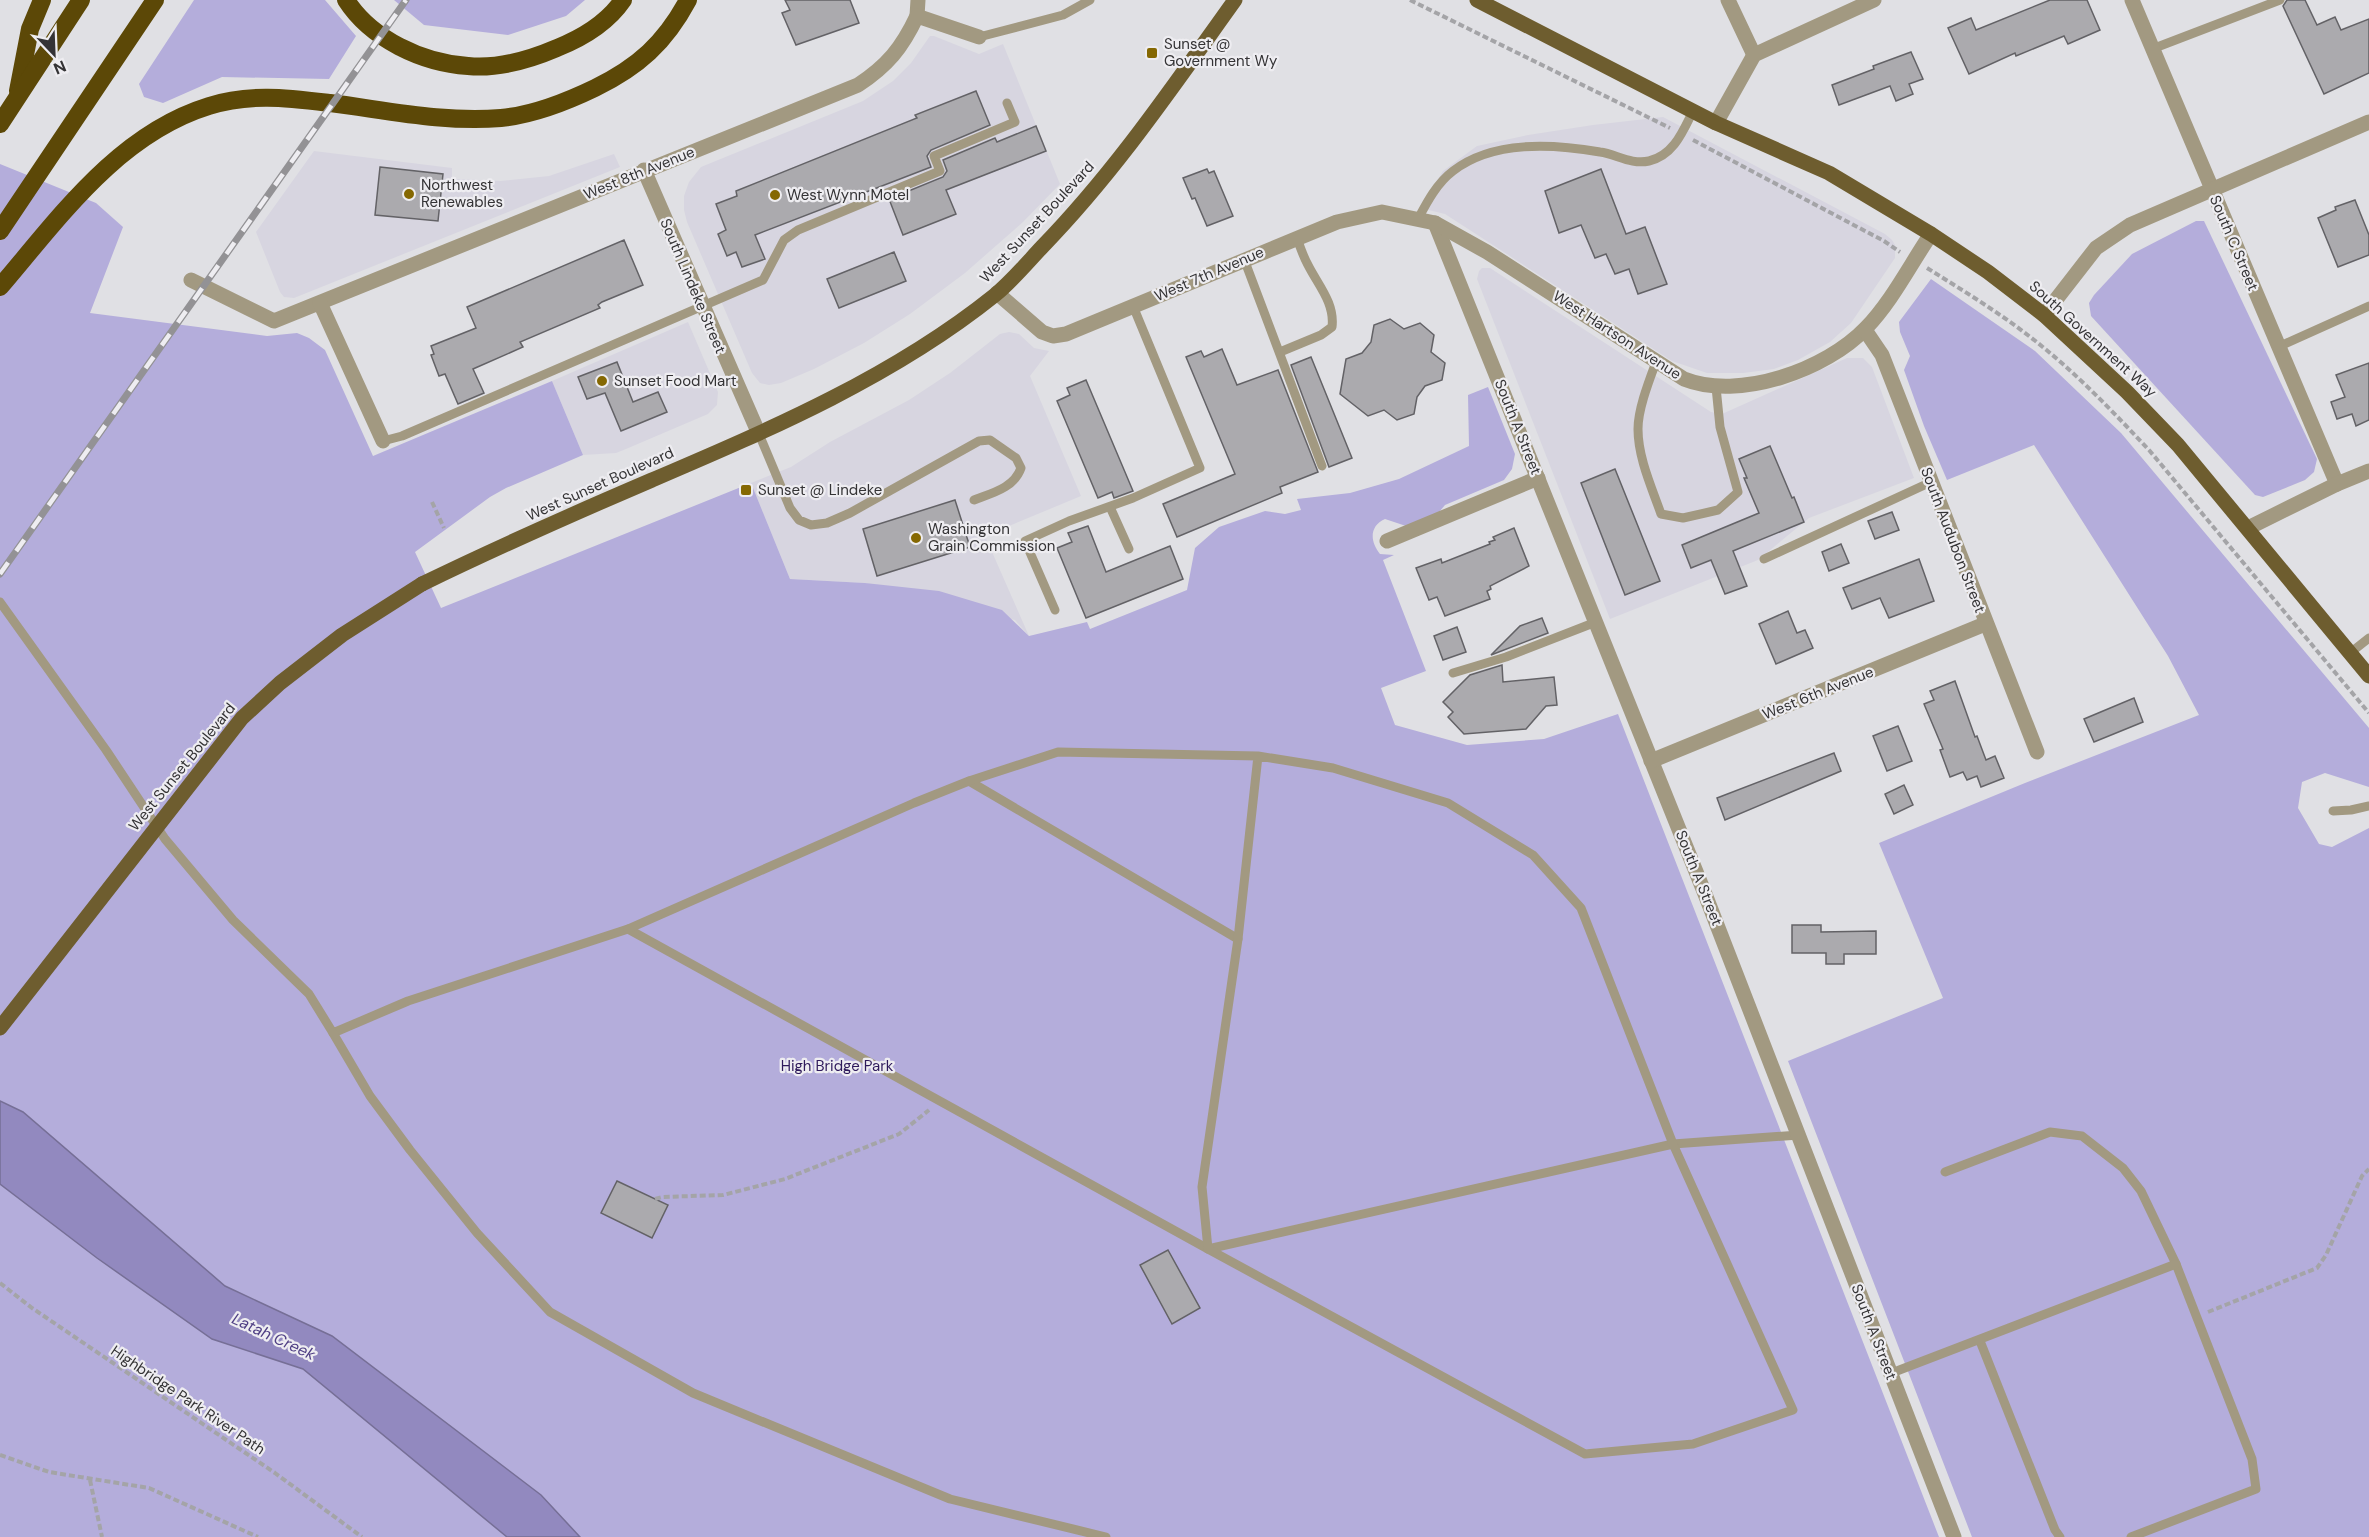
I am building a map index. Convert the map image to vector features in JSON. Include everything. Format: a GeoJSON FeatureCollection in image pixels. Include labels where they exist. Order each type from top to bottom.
{"type":"FeatureCollection","features":[{"type":"Feature","properties":{"kind":"highway"},"geometry":{"type":"LineString","coordinates":[[16,99],[30,29],[42,0]]}},
{"type":"Feature","properties":{"kind":"highway"},"geometry":{"type":"LineString","coordinates":[[0,124],[81,0]]}},
{"type":"Feature","properties":{"kind":"highway"},"geometry":{"type":"LineString","coordinates":[[0,231],[34,177],[155,0]]}},
{"type":"Feature","properties":{"kind":"highway"},"geometry":{"type":"LineString","coordinates":[[346,0],[382,37],[408,51],[468,66],[505,64],[534,58],[571,43],[601,23],[616,10],[623,0]]}},
{"type":"Feature","properties":{"kind":"highway"},"geometry":{"type":"LineString","coordinates":[[0,287],[79,194],[126,150],[171,122],[208,106],[242,98],[277,96],[459,119],[502,118],[539,110],[572,100],[635,66],[657,46],[678,19],[688,0]]}},
{"type":"Feature","properties":{"kind":"main road","name":"South Government Way"},"geometry":{"type":"LineString","coordinates":[[1477,0],[1716,123],[1829,173],[1931,234],[1988,272],[2044,315],[2127,392],[2178,445],[2369,676]]}},
{"type":"Feature","properties":{"kind":"main road","name":"West Sunset Boulevard"},"geometry":{"type":"LineString","coordinates":[[0,1028],[242,718],[280,683],[342,635],[422,584],[604,500],[759,434],[873,377],[937,338],[997,293],[1065,224],[1126,152],[1232,1]]}},
{"type":"Feature","properties":{"kind":"street"},"geometry":{"type":"LineString","coordinates":[[918,0],[917,16],[979,37]]}},
{"type":"Feature","properties":{"kind":"street"},"geometry":{"type":"LineString","coordinates":[[1728,0],[1755,55]]}},
{"type":"Feature","properties":{"kind":"street"},"geometry":{"type":"LineString","coordinates":[[1716,123],[1755,55],[1874,0]]}},
{"type":"Feature","properties":{"kind":"street","name":"South C Street"},"geometry":{"type":"LineString","coordinates":[[2132,0],[2337,484]]}},
{"type":"Feature","properties":{"kind":"street","name":"West 8th Avenue"},"geometry":{"type":"LineString","coordinates":[[190,280],[274,321],[858,85],[891,58],[906,39],[917,16]]}},
{"type":"Feature","properties":{"kind":"street"},"geometry":{"type":"LineString","coordinates":[[2044,315],[2096,248],[2130,225],[2369,122]]}},
{"type":"Feature","properties":{"kind":"street","name":"South Lindeke Street"},"geometry":{"type":"LineString","coordinates":[[644,170],[759,434]]}},
{"type":"Feature","properties":{"kind":"street","name":"West 7th Avenue"},"geometry":{"type":"LineString","coordinates":[[997,293],[1042,332],[1053,336],[1066,334],[1337,222],[1382,212],[1435,223]]}},
{"type":"Feature","properties":{"kind":"street","name":"West Hartson Avenue"},"geometry":{"type":"LineString","coordinates":[[1435,223],[1487,252],[1673,374],[1697,384],[1716,387],[1758,384],[1782,376],[1829,355],[1853,340],[1865,330],[1884,307],[1931,234]]}},
{"type":"Feature","properties":{"kind":"street","name":"South A Street"},"geometry":{"type":"LineString","coordinates":[[1435,223],[1799,1135],[1889,1374],[1954,1537]]}},
{"type":"Feature","properties":{"kind":"street"},"geometry":{"type":"LineString","coordinates":[[320,303],[383,441]]}},
{"type":"Feature","properties":{"kind":"street","name":"South Audubon Street"},"geometry":{"type":"LineString","coordinates":[[1865,330],[1882,355],[1985,624],[2037,752]]}},
{"type":"Feature","properties":{"kind":"street"},"geometry":{"type":"LineString","coordinates":[[2248,528],[2337,484],[2369,471]]}},
{"type":"Feature","properties":{"kind":"street"},"geometry":{"type":"LineString","coordinates":[[1387,541],[1538,478]]}},
{"type":"Feature","properties":{"kind":"street","name":"West 6th Avenue"},"geometry":{"type":"LineString","coordinates":[[1651,761],[1985,624]]}},
{"type":"Feature","properties":{"kind":"lane"},"geometry":{"type":"LineString","coordinates":[[979,37],[1064,15],[1090,0]]}},
{"type":"Feature","properties":{"kind":"lane"},"geometry":{"type":"LineString","coordinates":[[2152,49],[2280,0]]}},
{"type":"Feature","properties":{"kind":"lane"},"geometry":{"type":"LineString","coordinates":[[383,441],[402,436],[763,280],[784,240],[798,230],[940,171],[934,156],[1015,122],[1006,103]]}},
{"type":"Feature","properties":{"kind":"lane"},"geometry":{"type":"LineString","coordinates":[[1418,219],[1429,199],[1450,173],[1471,159],[1530,146],[1582,149],[1604,152],[1620,159],[1649,161],[1670,151],[1682,135],[1692,111]]}},
{"type":"Feature","properties":{"kind":"lane"},"geometry":{"type":"LineString","coordinates":[[1280,352],[1322,336],[1332,327],[1333,315],[1327,298],[1307,264],[1297,238]]}},
{"type":"Feature","properties":{"kind":"lane"},"geometry":{"type":"LineString","coordinates":[[1244,259],[1322,466]]}},
{"type":"Feature","properties":{"kind":"lane"},"geometry":{"type":"LineString","coordinates":[[1055,610],[1025,541],[1200,468],[1133,306]]}},
{"type":"Feature","properties":{"kind":"lane"},"geometry":{"type":"LineString","coordinates":[[2278,347],[2369,306]]}},
{"type":"Feature","properties":{"kind":"lane"},"geometry":{"type":"LineString","coordinates":[[1656,362],[1647,388],[1638,429],[1645,468],[1661,514],[1683,518],[1718,510],[1738,492],[1720,427],[1716,387]]}},
{"type":"Feature","properties":{"kind":"lane"},"geometry":{"type":"LineString","coordinates":[[759,434],[789,508],[799,520],[811,525],[827,523],[850,513],[979,441],[990,440],[1016,458],[1021,468],[1018,477],[1010,485],[974,500]]}},
{"type":"Feature","properties":{"kind":"lane"},"geometry":{"type":"LineString","coordinates":[[1764,559],[1931,482]]}},
{"type":"Feature","properties":{"kind":"lane"},"geometry":{"type":"LineString","coordinates":[[1110,507],[1130,549]]}},
{"type":"Feature","properties":{"kind":"lane"},"geometry":{"type":"LineString","coordinates":[[0,602],[184,864],[233,920],[309,994],[370,1096],[417,1159],[477,1233],[550,1312],[693,1393],[950,1499],[1106,1537]]}},
{"type":"Feature","properties":{"kind":"lane"},"geometry":{"type":"LineString","coordinates":[[1453,673],[1506,657],[1596,622]]}},
{"type":"Feature","properties":{"kind":"lane"},"geometry":{"type":"LineString","coordinates":[[2350,653],[2369,638]]}},
{"type":"Feature","properties":{"kind":"lane"},"geometry":{"type":"LineString","coordinates":[[333,1033],[408,1001],[628,929],[914,803],[969,781],[1058,752],[1258,756],[1333,768],[1448,803],[1533,855],[1581,908],[1672,1143],[1792,1410],[1693,1444],[1585,1454],[628,929]]}},
{"type":"Feature","properties":{"kind":"lane"},"geometry":{"type":"LineString","coordinates":[[1208,1249],[1202,1187],[1238,939],[1258,756]]}},
{"type":"Feature","properties":{"kind":"lane"},"geometry":{"type":"LineString","coordinates":[[969,781],[1238,939]]}},
{"type":"Feature","properties":{"kind":"lane"},"geometry":{"type":"LineString","coordinates":[[2332,811],[2369,806]]}},
{"type":"Feature","properties":{"kind":"lane"},"geometry":{"type":"LineString","coordinates":[[1945,1172],[2050,1132],[2082,1136],[2123,1168],[2141,1191],[2198,1316],[2252,1459],[2256,1489],[2131,1537]]}},
{"type":"Feature","properties":{"kind":"lane"},"geometry":{"type":"LineString","coordinates":[[1208,1249],[1672,1143],[1799,1135]]}},
{"type":"Feature","properties":{"kind":"lane"},"geometry":{"type":"LineString","coordinates":[[1889,1374],[2176,1264]]}},
{"type":"Feature","properties":{"kind":"lane"},"geometry":{"type":"LineString","coordinates":[[1980,1341],[2055,1530],[2060,1537]]}},
{"type":"Feature","properties":{"kind":"path"},"geometry":{"type":"LineString","coordinates":[[1410,0],[1682,135],[1884,241],[1893,248]]}},
{"type":"Feature","properties":{"kind":"path"},"geometry":{"type":"LineString","coordinates":[[1935,273],[2010,322],[2044,348],[2075,374],[2110,409],[2149,450],[2369,713]]}},
{"type":"Feature","properties":{"kind":"path"},"geometry":{"type":"LineString","coordinates":[[432,502],[444,528]]}},
{"type":"Feature","properties":{"kind":"path"},"geometry":{"type":"LineString","coordinates":[[655,1199],[723,1195],[746,1191],[784,1179],[899,1134],[940,1102]]}},
{"type":"Feature","properties":{"kind":"path"},"geometry":{"type":"LineString","coordinates":[[2198,1316],[2317,1268],[2326,1255],[2362,1176],[2369,1169]]}},
{"type":"Feature","properties":{"kind":"path","name":"Highbridge Park River Path"},"geometry":{"type":"LineString","coordinates":[[0,1283],[32,1308],[275,1473],[362,1537]]}},
{"type":"Feature","properties":{"kind":"path"},"geometry":{"type":"LineString","coordinates":[[0,1455],[49,1472],[149,1488],[258,1537]]}},
{"type":"Feature","properties":{"kind":"path"},"geometry":{"type":"LineString","coordinates":[[90,1480],[102,1537]]}},
{"type":"Feature","properties":{"kind":"shaded area"},"geometry":{"type":"Polygon","coordinates":[[[930,36],[979,54],[1003,44],[1060,184],[1023,222],[965,273],[910,314],[864,343],[814,369],[781,383],[769,385],[760,383],[752,373],[687,222],[684,196],[689,182],[701,167],[863,101],[893,81],[911,63],[930,36]]]}},
{"type":"Feature","properties":{"kind":"shaded area"},"geometry":{"type":"Polygon","coordinates":[[[1663,117],[1885,234],[1892,240],[1895,245],[1895,258],[1851,323],[1830,342],[1798,360],[1774,369],[1743,373],[1707,373],[1672,361],[1445,214],[1420,208],[1443,171],[1477,146],[1528,135],[1663,117]]]}},
{"type":"Feature","properties":{"kind":"shaded area"},"geometry":{"type":"Polygon","coordinates":[[[314,151],[452,168],[452,179],[501,181],[549,176],[614,154],[620,167],[294,298],[284,297],[256,232],[314,151]]]}},
{"type":"Feature","properties":{"kind":"shaded area"},"geometry":{"type":"Polygon","coordinates":[[[1482,268],[1490,268],[1711,412],[1722,414],[1847,358],[1863,358],[1872,367],[1914,478],[1809,518],[1758,560],[1610,619],[1477,279],[1482,268]]]}},
{"type":"Feature","properties":{"kind":"shaded area"},"geometry":{"type":"Polygon","coordinates":[[[688,322],[718,392],[717,405],[708,414],[616,453],[583,455],[552,381],[688,322]]]}},
{"type":"Feature","properties":{"kind":"shaded area"},"geometry":{"type":"Polygon","coordinates":[[[1009,332],[1019,334],[1034,348],[1049,351],[1030,376],[1081,496],[985,536],[1029,636],[1015,620],[865,583],[790,579],[751,483],[791,467],[830,442],[909,400],[950,373],[1000,334],[1009,332]]]}},
{"type":"Feature","properties":{"kind":"green space"},"geometry":{"type":"Polygon","coordinates":[[[194,0],[325,0],[356,36],[329,79],[222,77],[163,103],[144,97],[139,84],[194,0]]]}},
{"type":"Feature","properties":{"kind":"green space"},"geometry":{"type":"Polygon","coordinates":[[[394,0],[585,0],[566,16],[508,35],[424,25],[394,0]]]}},
{"type":"Feature","properties":{"kind":"green space","name":"High Bridge Park"},"geometry":{"type":"Polygon","coordinates":[[[0,164],[96,203],[123,227],[90,313],[267,336],[297,333],[309,338],[325,350],[373,456],[552,381],[583,455],[490,497],[415,552],[441,608],[751,483],[790,579],[865,583],[939,591],[1002,610],[1029,636],[1087,622],[1090,629],[1187,590],[1195,548],[1219,527],[1265,511],[1285,514],[1301,510],[1297,499],[1350,493],[1399,479],[1469,446],[1468,395],[1488,387],[1515,454],[1512,469],[1504,480],[1445,505],[1435,517],[1409,527],[1385,519],[1374,530],[1374,544],[1380,554],[1394,555],[1383,560],[1426,671],[1381,688],[1395,725],[1467,745],[1544,739],[1618,714],[1939,1537],[0,1537],[0,164]]]}},
{"type":"Feature","properties":{"kind":"green space"},"geometry":{"type":"Polygon","coordinates":[[[2196,221],[2204,221],[2317,459],[2314,472],[2305,480],[2263,497],[2255,495],[2091,316],[2089,303],[2094,295],[2132,254],[2196,221]]]}},
{"type":"Feature","properties":{"kind":"green space"},"geometry":{"type":"Polygon","coordinates":[[[1931,279],[2035,351],[2121,433],[2369,728],[2369,787],[2325,773],[2302,782],[2298,808],[2319,844],[2332,847],[2369,828],[2369,1537],[1972,1537],[1788,1061],[1943,998],[1879,843],[2199,715],[2168,656],[2034,445],[1947,480],[1904,370],[1910,356],[1900,332],[1899,322],[1931,279]]]}},
{"type":"Feature","properties":{"kind":"water","name":"Latah Creek"},"geometry":{"type":"Polygon","coordinates":[[[0,1101],[23,1112],[225,1286],[332,1336],[541,1495],[580,1537],[507,1537],[303,1369],[212,1339],[97,1258],[0,1184],[0,1101]]]}},
{"type":"Feature","properties":{"kind":"building"},"geometry":{"type":"Polygon","coordinates":[[[785,0],[850,0],[859,23],[796,45],[782,13],[790,10],[785,0]]]}},
{"type":"Feature","properties":{"kind":"building"},"geometry":{"type":"Polygon","coordinates":[[[2050,0],[2087,0],[2100,30],[2068,44],[2064,36],[2016,56],[2015,53],[1969,74],[1948,28],[1971,18],[1976,30],[2050,0]]]}},
{"type":"Feature","properties":{"kind":"building"},"geometry":{"type":"Polygon","coordinates":[[[2287,0],[2305,0],[2317,25],[2335,17],[2341,30],[2369,19],[2369,73],[2324,94],[2283,6],[2287,0]]]}},
{"type":"Feature","properties":{"kind":"building"},"geometry":{"type":"Polygon","coordinates":[[[1911,52],[1923,79],[1909,84],[1913,94],[1896,101],[1890,86],[1839,105],[1832,85],[1911,52]]]}},
{"type":"Feature","properties":{"kind":"building","name":"West Wynn Motel"},"geometry":{"type":"Polygon","coordinates":[[[976,91],[990,125],[931,150],[927,156],[931,167],[755,235],[765,259],[742,267],[736,252],[727,256],[718,234],[726,230],[716,204],[737,196],[736,191],[917,118],[915,115],[976,91]]]}},
{"type":"Feature","properties":{"kind":"building"},"geometry":{"type":"Polygon","coordinates":[[[1036,126],[1046,151],[946,190],[956,214],[903,235],[889,199],[943,177],[947,171],[943,160],[995,138],[997,142],[1036,126]]]}},
{"type":"Feature","properties":{"kind":"building","name":"Northwest Renewables"},"geometry":{"type":"Polygon","coordinates":[[[380,167],[443,174],[438,221],[375,215],[380,167]]]}},
{"type":"Feature","properties":{"kind":"building"},"geometry":{"type":"Polygon","coordinates":[[[1207,169],[1209,173],[1214,171],[1233,216],[1207,226],[1183,178],[1207,169]]]}},
{"type":"Feature","properties":{"kind":"building"},"geometry":{"type":"Polygon","coordinates":[[[1601,169],[1626,234],[1645,227],[1667,284],[1638,294],[1629,269],[1615,274],[1606,254],[1595,258],[1581,225],[1559,233],[1545,191],[1601,169]]]}},
{"type":"Feature","properties":{"kind":"building"},"geometry":{"type":"Polygon","coordinates":[[[2355,200],[2369,235],[2369,255],[2338,267],[2318,218],[2336,210],[2335,207],[2355,200]]]}},
{"type":"Feature","properties":{"kind":"building"},"geometry":{"type":"Polygon","coordinates":[[[624,240],[643,285],[602,302],[598,305],[600,308],[520,342],[523,347],[473,369],[484,393],[458,404],[445,374],[439,376],[431,355],[434,354],[431,346],[476,328],[467,307],[624,240]]]}},
{"type":"Feature","properties":{"kind":"building"},"geometry":{"type":"Polygon","coordinates":[[[894,252],[906,281],[839,308],[827,279],[894,252]]]}},
{"type":"Feature","properties":{"kind":"building"},"geometry":{"type":"Polygon","coordinates":[[[1390,319],[1404,329],[1420,323],[1434,335],[1431,352],[1445,363],[1442,380],[1425,386],[1417,397],[1414,414],[1397,420],[1384,410],[1368,416],[1340,394],[1346,359],[1362,353],[1371,342],[1374,325],[1390,319]]]}},
{"type":"Feature","properties":{"kind":"building"},"geometry":{"type":"Polygon","coordinates":[[[1222,349],[1237,385],[1278,370],[1318,472],[1280,487],[1282,493],[1177,537],[1163,504],[1235,474],[1186,357],[1201,351],[1204,357],[1222,349]]]}},
{"type":"Feature","properties":{"kind":"building"},"geometry":{"type":"Polygon","coordinates":[[[1311,357],[1352,458],[1329,467],[1291,365],[1311,357]]]}},
{"type":"Feature","properties":{"kind":"building"},"geometry":{"type":"Polygon","coordinates":[[[617,362],[633,402],[658,392],[667,412],[621,431],[605,393],[587,399],[578,377],[617,362]]]}},
{"type":"Feature","properties":{"kind":"building"},"geometry":{"type":"Polygon","coordinates":[[[2369,363],[2369,420],[2356,426],[2352,414],[2337,419],[2331,402],[2345,397],[2336,375],[2369,363]]]}},
{"type":"Feature","properties":{"kind":"building"},"geometry":{"type":"Polygon","coordinates":[[[1086,380],[1133,491],[1114,498],[1112,492],[1098,498],[1057,401],[1070,395],[1067,388],[1086,380]]]}},
{"type":"Feature","properties":{"kind":"building"},"geometry":{"type":"Polygon","coordinates":[[[1770,446],[1804,522],[1733,551],[1747,586],[1725,594],[1711,560],[1691,568],[1682,545],[1759,513],[1744,478],[1747,478],[1739,459],[1770,446]]]}},
{"type":"Feature","properties":{"kind":"building"},"geometry":{"type":"Polygon","coordinates":[[[1615,469],[1660,581],[1625,595],[1581,483],[1615,469]]]}},
{"type":"Feature","properties":{"kind":"building","name":"Washington Grain Commission"},"geometry":{"type":"Polygon","coordinates":[[[955,500],[970,547],[877,576],[863,529],[955,500]]]}},
{"type":"Feature","properties":{"kind":"building"},"geometry":{"type":"Polygon","coordinates":[[[1892,512],[1899,530],[1875,539],[1868,521],[1892,512]]]}},
{"type":"Feature","properties":{"kind":"building"},"geometry":{"type":"Polygon","coordinates":[[[1088,526],[1106,572],[1170,546],[1183,579],[1086,618],[1057,548],[1072,542],[1068,533],[1088,526]]]}},
{"type":"Feature","properties":{"kind":"building"},"geometry":{"type":"Polygon","coordinates":[[[1514,528],[1529,566],[1490,586],[1491,589],[1487,591],[1490,599],[1445,616],[1437,597],[1429,600],[1416,568],[1441,559],[1442,563],[1490,544],[1489,542],[1495,540],[1493,537],[1514,528]]]}},
{"type":"Feature","properties":{"kind":"building"},"geometry":{"type":"Polygon","coordinates":[[[1841,544],[1849,563],[1829,571],[1822,552],[1841,544]]]}},
{"type":"Feature","properties":{"kind":"building"},"geometry":{"type":"Polygon","coordinates":[[[1919,559],[1934,601],[1889,618],[1880,598],[1852,609],[1843,588],[1919,559]]]}},
{"type":"Feature","properties":{"kind":"building"},"geometry":{"type":"Polygon","coordinates":[[[1788,611],[1797,633],[1805,630],[1813,648],[1776,664],[1759,624],[1788,611]]]}},
{"type":"Feature","properties":{"kind":"building"},"geometry":{"type":"Polygon","coordinates":[[[1542,618],[1548,633],[1491,655],[1520,626],[1542,618]]]}},
{"type":"Feature","properties":{"kind":"building"},"geometry":{"type":"Polygon","coordinates":[[[1457,627],[1466,652],[1443,660],[1434,636],[1457,627]]]}},
{"type":"Feature","properties":{"kind":"building"},"geometry":{"type":"Polygon","coordinates":[[[1502,665],[1503,682],[1554,677],[1557,705],[1546,706],[1526,729],[1464,734],[1448,717],[1453,712],[1443,702],[1470,675],[1502,665]]]}},
{"type":"Feature","properties":{"kind":"building"},"geometry":{"type":"Polygon","coordinates":[[[1955,681],[1975,737],[1977,736],[1986,760],[1995,756],[2004,778],[1981,787],[1977,776],[1967,780],[1963,772],[1950,777],[1940,750],[1943,749],[1924,704],[1934,700],[1930,691],[1955,681]]]}},
{"type":"Feature","properties":{"kind":"building"},"geometry":{"type":"Polygon","coordinates":[[[2134,698],[2143,722],[2094,742],[2084,719],[2134,698]]]}},
{"type":"Feature","properties":{"kind":"building"},"geometry":{"type":"Polygon","coordinates":[[[1898,726],[1912,761],[1887,771],[1873,736],[1898,726]]]}},
{"type":"Feature","properties":{"kind":"building"},"geometry":{"type":"Polygon","coordinates":[[[1834,753],[1841,771],[1725,820],[1717,798],[1834,753]]]}},
{"type":"Feature","properties":{"kind":"building"},"geometry":{"type":"Polygon","coordinates":[[[1904,785],[1913,805],[1894,814],[1885,794],[1904,785]]]}},
{"type":"Feature","properties":{"kind":"building"},"geometry":{"type":"Polygon","coordinates":[[[1792,925],[1821,925],[1821,932],[1876,931],[1876,954],[1844,954],[1844,964],[1826,964],[1826,953],[1792,953],[1792,925]]]}},
{"type":"Feature","properties":{"kind":"building"},"geometry":{"type":"Polygon","coordinates":[[[617,1181],[668,1205],[652,1238],[601,1213],[617,1181]]]}},
{"type":"Feature","properties":{"kind":"building"},"geometry":{"type":"Polygon","coordinates":[[[1168,1250],[1200,1308],[1172,1324],[1140,1265],[1168,1250]]]}},
{"type":"Feature","properties":{"kind":"railway"},"geometry":{"type":"LineString","coordinates":[[0,574],[406,0]]}},
{"type":"Feature","properties":{"kind":"place","name":"Sunset @ Government Wy"},"geometry":{"type":"Point","coordinates":[1152,53]}},
{"type":"Feature","properties":{"kind":"place","name":"Northwest Renewables"},"geometry":{"type":"Point","coordinates":[409,194]}},
{"type":"Feature","properties":{"kind":"place","name":"West Wynn Motel"},"geometry":{"type":"Point","coordinates":[775,195]}},
{"type":"Feature","properties":{"kind":"place","name":"Sunset Food Mart"},"geometry":{"type":"Point","coordinates":[602,381]}},
{"type":"Feature","properties":{"kind":"place","name":"Sunset @ Lindeke"},"geometry":{"type":"Point","coordinates":[746,490]}},
{"type":"Feature","properties":{"kind":"place","name":"Washington Grain Commission"},"geometry":{"type":"Point","coordinates":[916,538]}}]}
